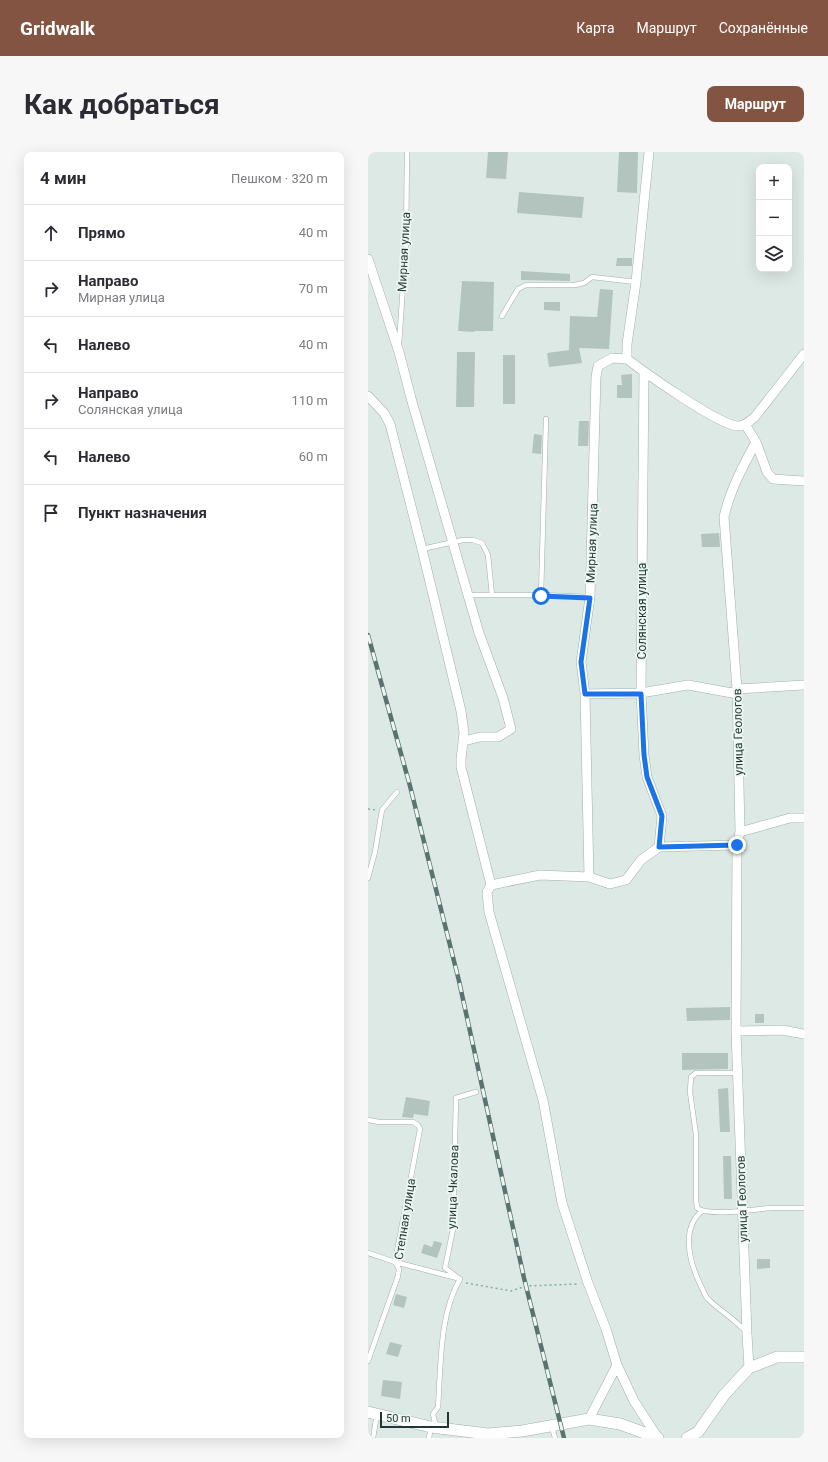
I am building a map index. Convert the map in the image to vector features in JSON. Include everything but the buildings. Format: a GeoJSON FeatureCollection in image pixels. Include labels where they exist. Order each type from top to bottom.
{"type":"FeatureCollection","features":[{"type":"Feature","properties":{"kind":"street"},"geometry":{"type":"LineString","coordinates":[[649,152],[636,282],[627,344],[627,359],[644,372],[721,421],[737,426],[745,424],[754,418],[804,354]]}},
{"type":"Feature","properties":{"kind":"street"},"geometry":{"type":"LineString","coordinates":[[368,259],[399,352],[410,398],[479,633],[503,698],[511,729],[498,737],[480,737],[464,741]]}},
{"type":"Feature","properties":{"kind":"street","name":"Мирная улица"},"geometry":{"type":"LineString","coordinates":[[589,877],[585,694],[581,662],[590,598],[596,377],[598,366],[612,358],[627,359]]}},
{"type":"Feature","properties":{"kind":"street","name":"Солянская улица"},"geometry":{"type":"LineString","coordinates":[[644,372],[641,694],[644,755],[647,777],[662,816],[659,847]]}},
{"type":"Feature","properties":{"kind":"street"},"geometry":{"type":"LineString","coordinates":[[368,396],[384,412],[390,424],[461,710],[464,741],[461,767],[491,885],[487,892],[489,912],[543,1100],[562,1203],[588,1283],[606,1329],[616,1365],[634,1401],[658,1438]]}},
{"type":"Feature","properties":{"kind":"street"},"geometry":{"type":"LineString","coordinates":[[745,424],[756,442],[767,472],[773,479],[804,481]]}},
{"type":"Feature","properties":{"kind":"street","name":"улица Геологов"},"geometry":{"type":"LineString","coordinates":[[749,1368],[736,1030],[737,845],[740,832],[737,689],[724,517],[728,500],[756,442]]}},
{"type":"Feature","properties":{"kind":"street"},"geometry":{"type":"LineString","coordinates":[[585,694],[641,694],[688,685],[732,693],[737,689],[804,685]]}},
{"type":"Feature","properties":{"kind":"street"},"geometry":{"type":"LineString","coordinates":[[740,832],[790,818],[804,818]]}},
{"type":"Feature","properties":{"kind":"street"},"geometry":{"type":"LineString","coordinates":[[491,885],[540,875],[589,877],[610,884],[621,882],[629,876],[641,860],[659,847],[737,845]]}},
{"type":"Feature","properties":{"kind":"street"},"geometry":{"type":"LineString","coordinates":[[736,1030],[782,1030],[804,1034]]}},
{"type":"Feature","properties":{"kind":"street"},"geometry":{"type":"LineString","coordinates":[[687,1438],[698,1432],[724,1395],[749,1368],[777,1357],[804,1357]]}},
{"type":"Feature","properties":{"kind":"street"},"geometry":{"type":"LineString","coordinates":[[589,1419],[616,1365]]}},
{"type":"Feature","properties":{"kind":"street"},"geometry":{"type":"LineString","coordinates":[[372,1413],[432,1431],[472,1435],[523,1434],[556,1424],[589,1419],[620,1424],[658,1438]]}},
{"type":"Feature","properties":{"kind":"lane","name":"Мирная улица"},"geometry":{"type":"LineString","coordinates":[[399,352],[406,243],[407,152]]}},
{"type":"Feature","properties":{"kind":"lane"},"geometry":{"type":"LineString","coordinates":[[502,316],[518,289],[526,284],[575,285],[584,283],[592,278],[636,282]]}},
{"type":"Feature","properties":{"kind":"lane"},"geometry":{"type":"LineString","coordinates":[[541,596],[546,419]]}},
{"type":"Feature","properties":{"kind":"lane"},"geometry":{"type":"LineString","coordinates":[[422,549],[473,540],[482,543],[488,555],[492,595]]}},
{"type":"Feature","properties":{"kind":"lane"},"geometry":{"type":"LineString","coordinates":[[468,595],[590,598]]}},
{"type":"Feature","properties":{"kind":"lane"},"geometry":{"type":"LineString","coordinates":[[368,878],[382,810],[397,792]]}},
{"type":"Feature","properties":{"kind":"lane"},"geometry":{"type":"LineString","coordinates":[[702,1211],[698,1208],[696,1200],[696,1135],[690,1092],[691,1077],[696,1073],[738,1073]]}},
{"type":"Feature","properties":{"kind":"lane","name":"улица Чкалова"},"geometry":{"type":"LineString","coordinates":[[460,1279],[445,1268],[453,1229],[456,1098],[476,1092]]}},
{"type":"Feature","properties":{"kind":"lane","name":"Степная улица"},"geometry":{"type":"LineString","coordinates":[[368,1120],[379,1122],[413,1122],[418,1125],[420,1129],[395,1262],[399,1269],[398,1276],[368,1361]]}},
{"type":"Feature","properties":{"kind":"lane"},"geometry":{"type":"LineString","coordinates":[[747,1334],[740,1326],[708,1299],[694,1273],[688,1242],[692,1224],[696,1216],[702,1211],[804,1208]]}},
{"type":"Feature","properties":{"kind":"lane"},"geometry":{"type":"LineString","coordinates":[[368,1253],[395,1262],[460,1279],[444,1320],[438,1407],[433,1414],[432,1431]]}},
{"type":"Feature","properties":{"kind":"lane"},"geometry":{"type":"LineString","coordinates":[[372,1413],[373,1438]]}},
{"type":"Feature","properties":{"kind":"lane"},"geometry":{"type":"LineString","coordinates":[[555,1438],[556,1424]]}},
{"type":"Feature","properties":{"kind":"path"},"geometry":{"type":"LineString","coordinates":[[460,1279],[467,1284],[511,1291],[526,1286],[588,1283]]}},
{"type":"Feature","properties":{"kind":"railway"},"geometry":{"type":"LineString","coordinates":[[368,635],[410,786],[459,981],[524,1278],[564,1438]]}},
{"type":"Feature","properties":{"kind":"route"},"geometry":{"type":"LineString","coordinates":[[541,596],[590,598],[581,662],[585,694],[641,694],[644,755],[647,777],[662,816],[659,847],[737,845]]}}]}
